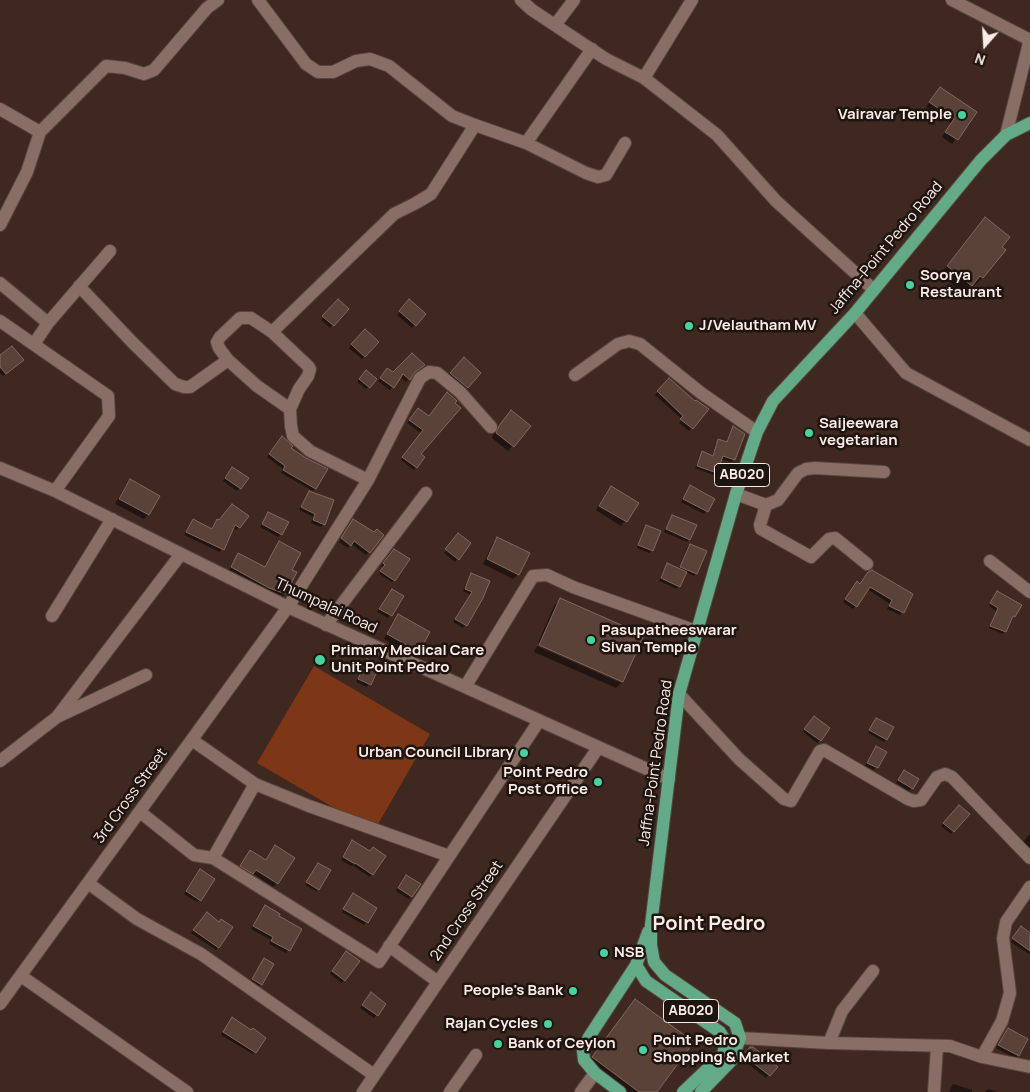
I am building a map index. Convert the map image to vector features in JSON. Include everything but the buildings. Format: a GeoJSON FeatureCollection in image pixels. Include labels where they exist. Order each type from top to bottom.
{"type":"FeatureCollection","features":[{"type":"Feature","properties":{"kind":"main road","name":"Jaffna-Point Pedro Road"},"geometry":{"type":"LineString","coordinates":[[740,1038],[735,1023],[665,975],[654,962],[651,945],[651,925],[679,694],[736,494],[757,432],[773,401],[874,290],[981,160],[1006,135],[1030,123]]}},
{"type":"Feature","properties":{"kind":"main road","name":"Jaffna-Point Pedro Road"},"geometry":{"type":"LineString","coordinates":[[620,1092],[595,1073],[584,1060],[583,1052],[589,1037],[636,965],[651,925]]}},
{"type":"Feature","properties":{"kind":"main road","name":"AB020"},"geometry":{"type":"LineString","coordinates":[[636,965],[646,981],[720,1032],[726,1042],[723,1054],[683,1092]]}},
{"type":"Feature","properties":{"kind":"main road"},"geometry":{"type":"LineString","coordinates":[[701,1092],[732,1060],[740,1038]]}},
{"type":"Feature","properties":{"kind":"street"},"geometry":{"type":"LineString","coordinates":[[0,225],[27,172],[40,132],[106,66],[126,68],[144,74],[154,70],[207,8],[218,0]]}},
{"type":"Feature","properties":{"kind":"street"},"geometry":{"type":"LineString","coordinates":[[258,0],[306,64],[318,72],[333,72],[356,61],[370,59],[390,66],[452,116],[475,126],[526,143],[586,173],[598,177],[606,175],[625,143]]}},
{"type":"Feature","properties":{"kind":"street"},"geometry":{"type":"LineString","coordinates":[[521,0],[532,10],[606,59],[644,78],[717,135],[776,201],[874,290]]}},
{"type":"Feature","properties":{"kind":"street"},"geometry":{"type":"LineString","coordinates":[[555,25],[574,0]]}},
{"type":"Feature","properties":{"kind":"street"},"geometry":{"type":"LineString","coordinates":[[644,78],[692,0]]}},
{"type":"Feature","properties":{"kind":"street"},"geometry":{"type":"LineString","coordinates":[[952,0],[1030,40],[1006,135]]}},
{"type":"Feature","properties":{"kind":"street"},"geometry":{"type":"LineString","coordinates":[[526,143],[592,49]]}},
{"type":"Feature","properties":{"kind":"street"},"geometry":{"type":"LineString","coordinates":[[0,109],[40,132]]}},
{"type":"Feature","properties":{"kind":"street"},"geometry":{"type":"LineString","coordinates":[[272,332],[394,214],[416,204],[431,194],[475,126]]}},
{"type":"Feature","properties":{"kind":"street"},"geometry":{"type":"LineString","coordinates":[[34,344],[48,323],[110,251]]}},
{"type":"Feature","properties":{"kind":"street"},"geometry":{"type":"LineString","coordinates":[[0,283],[48,323]]}},
{"type":"Feature","properties":{"kind":"street"},"geometry":{"type":"LineString","coordinates":[[79,286],[175,384],[190,387],[228,360]]}},
{"type":"Feature","properties":{"kind":"street"},"geometry":{"type":"LineString","coordinates":[[854,313],[906,373],[1030,440]]}},
{"type":"Feature","properties":{"kind":"street"},"geometry":{"type":"LineString","coordinates":[[290,409],[256,386],[218,348],[217,342],[240,318],[251,318],[272,332],[310,369],[290,409],[293,436],[310,451],[368,480]]}},
{"type":"Feature","properties":{"kind":"street"},"geometry":{"type":"LineString","coordinates":[[0,321],[108,396],[109,416],[55,491]]}},
{"type":"Feature","properties":{"kind":"street"},"geometry":{"type":"LineString","coordinates":[[575,375],[618,344],[629,341],[640,344],[701,393],[757,432]]}},
{"type":"Feature","properties":{"kind":"street","name":"3rd Cross Street"},"geometry":{"type":"LineString","coordinates":[[0,1004],[288,607],[368,480],[420,378],[429,372],[437,373],[460,392],[491,426]]}},
{"type":"Feature","properties":{"kind":"street","name":"Thumpalai Road"},"geometry":{"type":"LineString","coordinates":[[0,468],[55,491],[326,625],[669,779]]}},
{"type":"Feature","properties":{"kind":"street"},"geometry":{"type":"LineString","coordinates":[[736,494],[766,505],[778,500],[798,473],[806,469],[884,472]]}},
{"type":"Feature","properties":{"kind":"street"},"geometry":{"type":"LineString","coordinates":[[326,625],[426,493]]}},
{"type":"Feature","properties":{"kind":"street"},"geometry":{"type":"LineString","coordinates":[[766,505],[760,525],[761,529],[811,557],[832,537],[867,564]]}},
{"type":"Feature","properties":{"kind":"street"},"geometry":{"type":"LineString","coordinates":[[52,616],[112,519]]}},
{"type":"Feature","properties":{"kind":"street"},"geometry":{"type":"LineString","coordinates":[[57,718],[181,554]]}},
{"type":"Feature","properties":{"kind":"street"},"geometry":{"type":"LineString","coordinates":[[990,561],[1030,592]]}},
{"type":"Feature","properties":{"kind":"street"},"geometry":{"type":"LineString","coordinates":[[465,687],[533,576],[547,575],[696,630]]}},
{"type":"Feature","properties":{"kind":"street"},"geometry":{"type":"LineString","coordinates":[[0,760],[57,718],[146,675]]}},
{"type":"Feature","properties":{"kind":"street"},"geometry":{"type":"LineString","coordinates":[[679,694],[739,759],[784,799],[791,801],[820,751],[824,750],[914,801],[920,800],[937,777],[945,774],[952,777],[1030,858]]}},
{"type":"Feature","properties":{"kind":"street"},"geometry":{"type":"LineString","coordinates":[[140,812],[194,855],[213,858],[379,962],[539,721]]}},
{"type":"Feature","properties":{"kind":"street"},"geometry":{"type":"LineString","coordinates":[[192,740],[255,784],[309,806],[449,856]]}},
{"type":"Feature","properties":{"kind":"street","name":"2nd Cross Street"},"geometry":{"type":"LineString","coordinates":[[370,1086],[438,982],[598,748]]}},
{"type":"Feature","properties":{"kind":"street"},"geometry":{"type":"LineString","coordinates":[[213,858],[255,784]]}},
{"type":"Feature","properties":{"kind":"street"},"geometry":{"type":"LineString","coordinates":[[88,884],[137,919],[201,954],[370,1086]]}},
{"type":"Feature","properties":{"kind":"street"},"geometry":{"type":"LineString","coordinates":[[982,1057],[1002,1021],[1010,993],[1003,938],[1006,922],[1030,887]]}},
{"type":"Feature","properties":{"kind":"street"},"geometry":{"type":"LineString","coordinates":[[389,946],[438,982]]}},
{"type":"Feature","properties":{"kind":"street"},"geometry":{"type":"LineString","coordinates":[[828,1043],[842,1012],[873,971]]}},
{"type":"Feature","properties":{"kind":"street"},"geometry":{"type":"LineString","coordinates":[[21,976],[187,1092]]}},
{"type":"Feature","properties":{"kind":"street"},"geometry":{"type":"LineString","coordinates":[[740,1038],[828,1043],[950,1046],[982,1057],[1030,1067]]}},
{"type":"Feature","properties":{"kind":"street"},"geometry":{"type":"LineString","coordinates":[[934,1092],[937,1047]]}},
{"type":"Feature","properties":{"kind":"street"},"geometry":{"type":"LineString","coordinates":[[450,1092],[476,1055]]}},
{"type":"Feature","properties":{"kind":"street"},"geometry":{"type":"LineString","coordinates":[[581,1092],[595,1073]]}},
{"type":"Feature","properties":{"kind":"shaded area"},"geometry":{"type":"Polygon","coordinates":[[[314,666],[430,734],[374,831],[257,763],[314,666]]]}},
{"type":"Feature","properties":{"kind":"place","name":"Vairavar Temple"},"geometry":{"type":"Point","coordinates":[962,115]}},
{"type":"Feature","properties":{"kind":"place","name":"Soorya Restaurant"},"geometry":{"type":"Point","coordinates":[910,285]}},
{"type":"Feature","properties":{"kind":"place","name":"J/Velautham MV"},"geometry":{"type":"Point","coordinates":[689,326]}},
{"type":"Feature","properties":{"kind":"place","name":"Saijeewara vegetarian"},"geometry":{"type":"Point","coordinates":[809,433]}},
{"type":"Feature","properties":{"kind":"place","name":"Pasupatheeswarar Sivan Temple"},"geometry":{"type":"Point","coordinates":[591,640]}},
{"type":"Feature","properties":{"kind":"place","name":"Primary Medical Care Unit Point Pedro"},"geometry":{"type":"Point","coordinates":[320,660]}},
{"type":"Feature","properties":{"kind":"place","name":"Urban Council Library"},"geometry":{"type":"Point","coordinates":[524,753]}},
{"type":"Feature","properties":{"kind":"place","name":"Point Pedro Post Office"},"geometry":{"type":"Point","coordinates":[598,782]}},
{"type":"Feature","properties":{"kind":"place","name":"NSB"},"geometry":{"type":"Point","coordinates":[604,953]}},
{"type":"Feature","properties":{"kind":"place","name":"People's Bank"},"geometry":{"type":"Point","coordinates":[573,991]}},
{"type":"Feature","properties":{"kind":"place","name":"Rajan Cycles"},"geometry":{"type":"Point","coordinates":[548,1024]}},
{"type":"Feature","properties":{"kind":"place","name":"Bank of Ceylon"},"geometry":{"type":"Point","coordinates":[498,1044]}},
{"type":"Feature","properties":{"kind":"place","name":"Point Pedro Shopping & Market"},"geometry":{"type":"Point","coordinates":[643,1050]}},
{"type":"Feature","properties":{"kind":"district","name":"Point Pedro"},"geometry":{"type":"Point","coordinates":[709,924]}}]}
